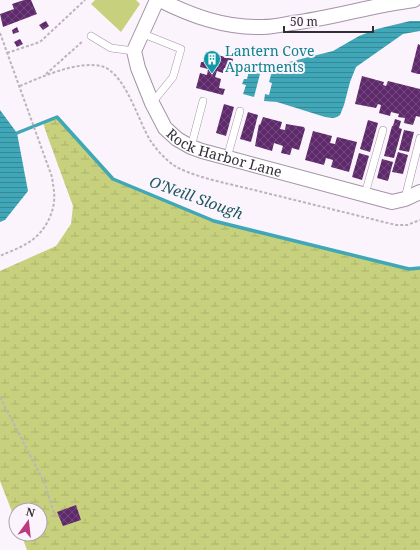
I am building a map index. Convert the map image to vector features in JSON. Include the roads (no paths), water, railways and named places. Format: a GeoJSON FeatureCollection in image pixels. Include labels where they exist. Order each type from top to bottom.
{"type":"FeatureCollection","features":[{"type":"Feature","properties":{"kind":"street"},"geometry":{"type":"LineString","coordinates":[[134,51],[141,33],[158,0],[177,9],[216,22],[241,27],[263,27],[305,22],[392,3],[414,0]]}},
{"type":"Feature","properties":{"kind":"street","name":"Rock Harbor Lane"},"geometry":{"type":"LineString","coordinates":[[134,51],[138,68],[152,103],[165,128],[191,147],[226,158],[392,202],[404,199],[420,192]]}},
{"type":"Feature","properties":{"kind":"lane"},"geometry":{"type":"LineString","coordinates":[[141,33],[181,49],[173,77],[152,103]]}},
{"type":"Feature","properties":{"kind":"lane"},"geometry":{"type":"LineString","coordinates":[[91,36],[111,48],[134,51]]}},
{"type":"Feature","properties":{"kind":"lane"},"geometry":{"type":"LineString","coordinates":[[191,147],[203,100]]}},
{"type":"Feature","properties":{"kind":"lane"},"geometry":{"type":"LineString","coordinates":[[226,158],[240,112]]}},
{"type":"Feature","properties":{"kind":"lane"},"geometry":{"type":"LineString","coordinates":[[365,194],[383,130]]}},
{"type":"Feature","properties":{"kind":"lane"},"geometry":{"type":"LineString","coordinates":[[404,199],[420,138]]}},
{"type":"Feature","properties":{"kind":"water"},"geometry":{"type":"Polygon","coordinates":[[[410,21],[420,21],[420,31],[403,34],[356,67],[350,82],[344,105],[340,115],[337,117],[325,117],[277,102],[264,101],[265,94],[269,95],[272,83],[269,82],[274,64],[285,63],[333,51],[359,36],[377,29],[410,21]]]}},
{"type":"Feature","properties":{"kind":"water"},"geometry":{"type":"Polygon","coordinates":[[[249,71],[260,74],[254,97],[243,94],[246,85],[242,84],[244,79],[247,79],[249,71]]]}},
{"type":"Feature","properties":{"kind":"water"},"geometry":{"type":"Polygon","coordinates":[[[0,110],[17,133],[28,191],[5,220],[0,222],[0,110]]]}},
{"type":"Feature","properties":{"kind":"waterway","name":"O'Neill Slough"},"geometry":{"type":"LineString","coordinates":[[17,133],[57,117],[113,179],[214,221],[409,269],[420,268]]}},
{"type":"Feature","properties":{"kind":"place","name":"Lantern Cove Apartments"},"geometry":{"type":"Point","coordinates":[212,74]}}]}
